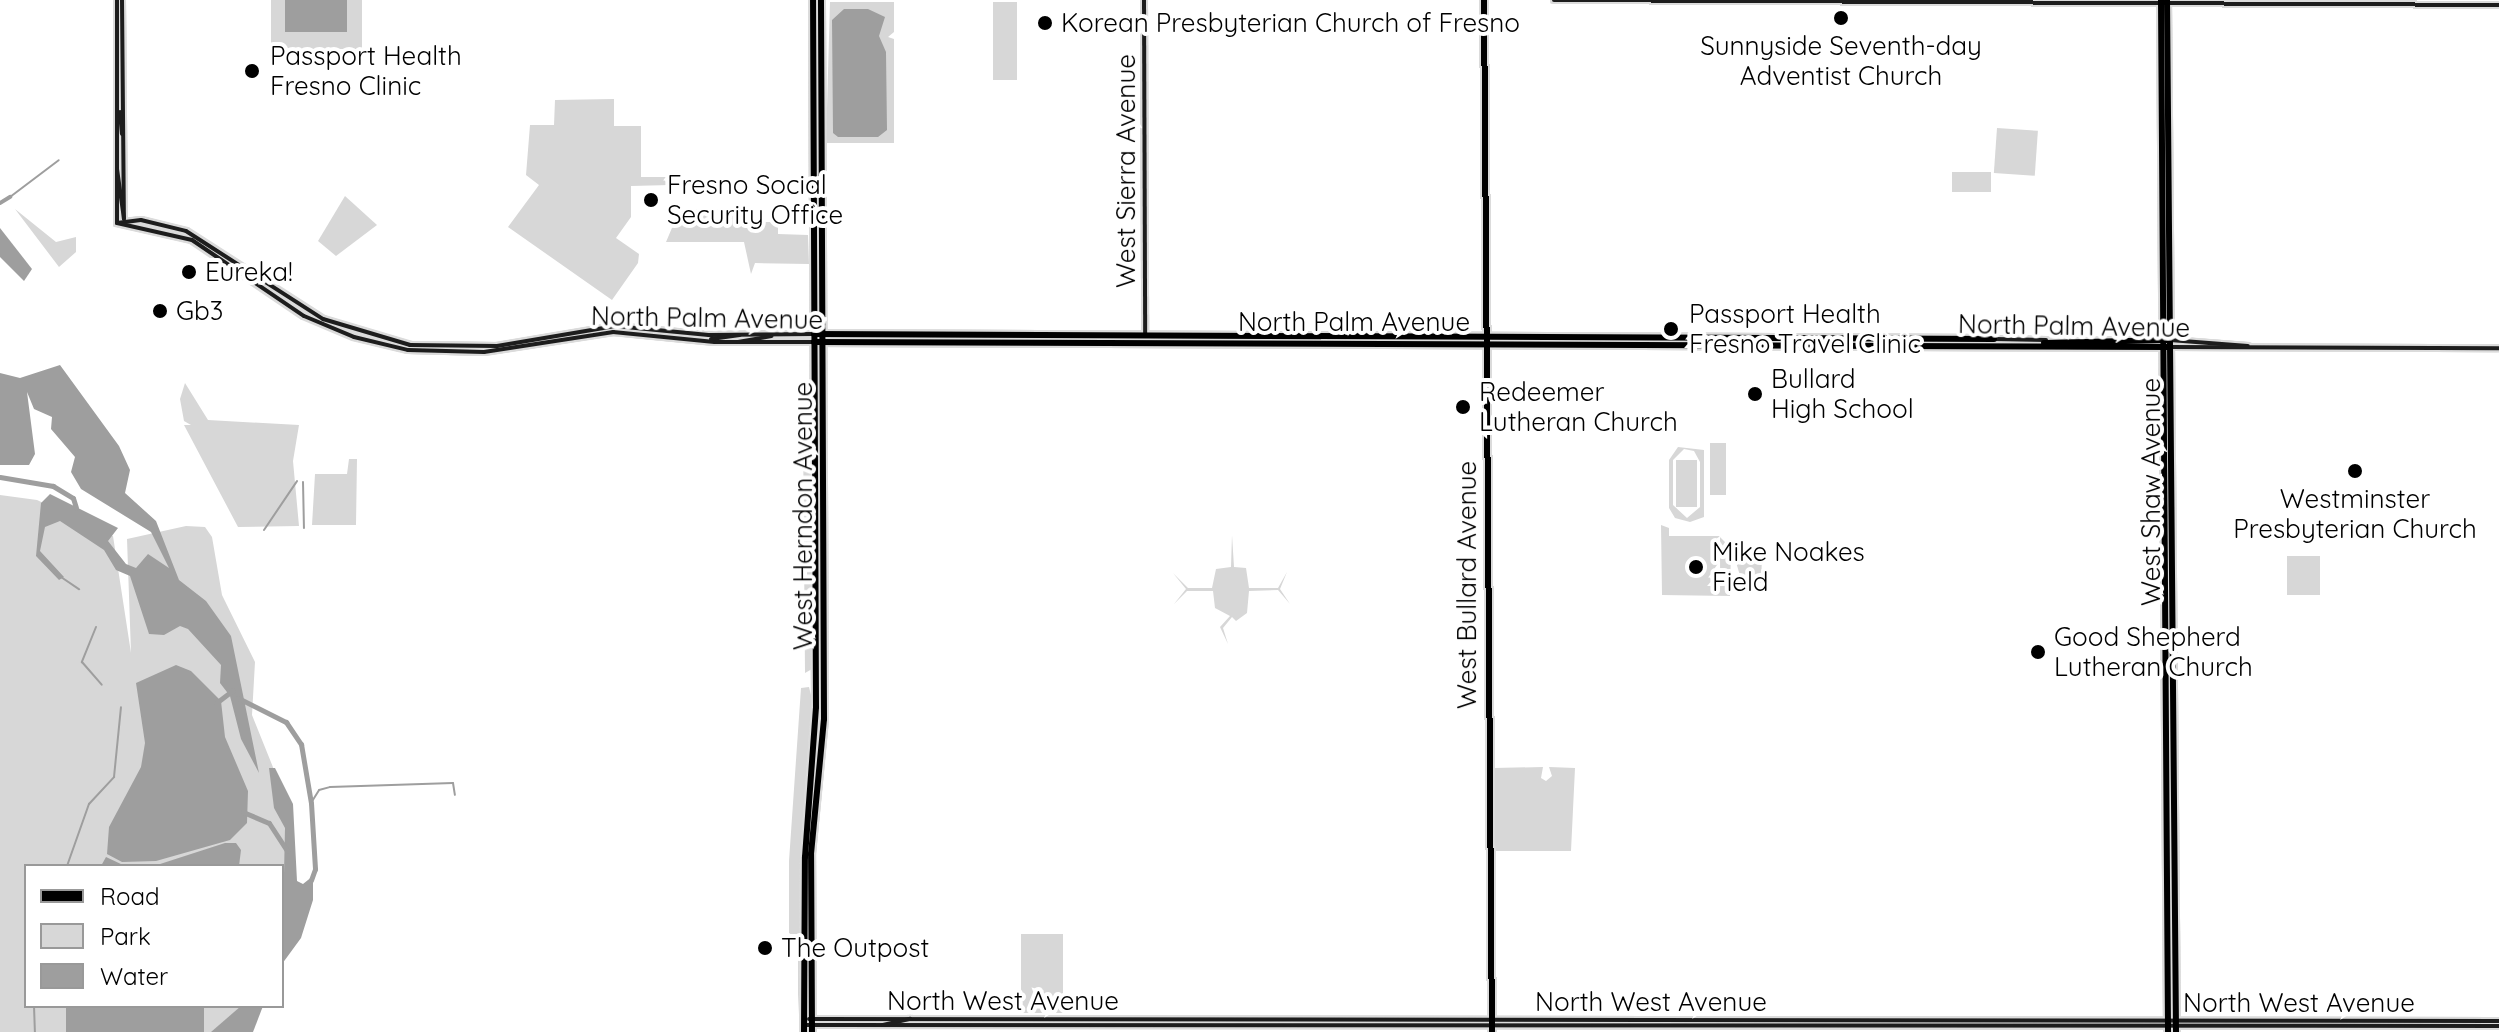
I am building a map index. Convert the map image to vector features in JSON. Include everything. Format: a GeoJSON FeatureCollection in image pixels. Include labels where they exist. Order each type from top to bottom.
{"type":"FeatureCollection","features":[{"type":"Feature","properties":{"kind":"main road"},"geometry":{"type":"LineString","coordinates":[[120,0],[124,223]]}},
{"type":"Feature","properties":{"kind":"main road"},"geometry":{"type":"LineString","coordinates":[[120,0],[117,223],[165,231],[214,249]]}},
{"type":"Feature","properties":{"kind":"main road","name":"West Herndon Avenue"},"geometry":{"type":"LineString","coordinates":[[808,1025],[811,854],[824,720],[813,0]]}},
{"type":"Feature","properties":{"kind":"main road","name":"West Herndon Avenue"},"geometry":{"type":"LineString","coordinates":[[818,338],[821,0]]}},
{"type":"Feature","properties":{"kind":"main road","name":"West Sierra Avenue"},"geometry":{"type":"LineString","coordinates":[[1144,0],[1145,339]]}},
{"type":"Feature","properties":{"kind":"main road","name":"West Bullard Avenue"},"geometry":{"type":"LineString","coordinates":[[1484,0],[1490,1027]]}},
{"type":"Feature","properties":{"kind":"main road"},"geometry":{"type":"LineString","coordinates":[[1554,0],[2499,5]]}},
{"type":"Feature","properties":{"kind":"main road","name":"West Shaw Avenue"},"geometry":{"type":"LineString","coordinates":[[2164,2],[2168,910],[2175,974],[2172,1027]]}},
{"type":"Feature","properties":{"kind":"main road","name":"West Shaw Avenue"},"geometry":{"type":"LineString","coordinates":[[2164,2],[2169,272],[2164,413],[2171,458],[2172,1027]]}},
{"type":"Feature","properties":{"kind":"main road"},"geometry":{"type":"LineString","coordinates":[[117,98],[123,135]]}},
{"type":"Feature","properties":{"kind":"main road"},"geometry":{"type":"LineString","coordinates":[[117,169],[124,223]]}},
{"type":"Feature","properties":{"kind":"main road","name":"North Palm Avenue"},"geometry":{"type":"LineString","coordinates":[[124,223],[171,226],[214,249],[270,289],[323,319],[394,345],[458,353],[613,332],[705,342],[945,336],[1417,342],[1485,339],[1994,339],[2248,346],[2499,348]]}},
{"type":"Feature","properties":{"kind":"main road"},"geometry":{"type":"LineString","coordinates":[[2163,242],[2169,272]]}},
{"type":"Feature","properties":{"kind":"main road","name":"North Palm Avenue"},"geometry":{"type":"LineString","coordinates":[[214,249],[237,270],[304,316],[383,345],[497,346],[577,330],[615,326],[740,335],[902,341],[1447,336],[1485,339]]}},
{"type":"Feature","properties":{"kind":"main road"},"geometry":{"type":"LineString","coordinates":[[237,270],[270,289]]}},
{"type":"Feature","properties":{"kind":"main road"},"geometry":{"type":"LineString","coordinates":[[540,343],[577,330]]}},
{"type":"Feature","properties":{"kind":"main road"},"geometry":{"type":"LineString","coordinates":[[705,342],[740,335]]}},
{"type":"Feature","properties":{"kind":"main road"},"geometry":{"type":"LineString","coordinates":[[738,342],[773,335]]}},
{"type":"Feature","properties":{"kind":"main road"},"geometry":{"type":"LineString","coordinates":[[902,341],[945,336]]}},
{"type":"Feature","properties":{"kind":"main road"},"geometry":{"type":"LineString","coordinates":[[1417,342],[1447,336]]}},
{"type":"Feature","properties":{"kind":"main road"},"geometry":{"type":"LineString","coordinates":[[1033,342],[1074,337]]}},
{"type":"Feature","properties":{"kind":"main road","name":"North Palm Avenue"},"geometry":{"type":"LineString","coordinates":[[1732,340],[2012,346],[2167,343]]}},
{"type":"Feature","properties":{"kind":"main road"},"geometry":{"type":"LineString","coordinates":[[2012,346],[2052,340]]}},
{"type":"Feature","properties":{"kind":"main road"},"geometry":{"type":"LineString","coordinates":[[846,1025],[870,1019]]}},
{"type":"Feature","properties":{"kind":"main road","name":"North West Avenue"},"geometry":{"type":"LineString","coordinates":[[808,1025],[870,1019],[882,1022],[1490,1027],[2172,1027],[2499,1023]]}},
{"type":"Feature","properties":{"kind":"main road","name":"North West Avenue"},"geometry":{"type":"LineString","coordinates":[[808,1025],[862,1025],[910,1019],[1490,1027],[1616,1020],[2113,1021],[2172,1027],[2267,1021],[2499,1023]]}},
{"type":"Feature","properties":{"kind":"main road"},"geometry":{"type":"LineString","coordinates":[[1565,1026],[1616,1020]]}},
{"type":"Feature","properties":{"kind":"main road"},"geometry":{"type":"LineString","coordinates":[[2036,1026],[2064,1021]]}},
{"type":"Feature","properties":{"kind":"main road"},"geometry":{"type":"LineString","coordinates":[[2089,1026],[2113,1021]]}},
{"type":"Feature","properties":{"kind":"main road"},"geometry":{"type":"LineString","coordinates":[[2234,1026],[2267,1021]]}},
{"type":"Feature","properties":{"kind":"green space"},"geometry":{"type":"Polygon","coordinates":[[[271,0],[362,0],[362,49],[271,49],[271,0]]]}},
{"type":"Feature","properties":{"kind":"green space"},"geometry":{"type":"Polygon","coordinates":[[[830,2],[894,2],[894,32],[888,37],[894,39],[894,143],[826,143],[830,2]]]}},
{"type":"Feature","properties":{"kind":"green space"},"geometry":{"type":"Polygon","coordinates":[[[993,2],[1017,2],[1017,80],[993,80],[993,2]]]}},
{"type":"Feature","properties":{"kind":"green space"},"geometry":{"type":"Polygon","coordinates":[[[614,99],[614,126],[641,126],[641,177],[670,177],[670,185],[631,186],[631,217],[616,238],[639,254],[638,263],[612,300],[508,227],[539,185],[526,175],[530,125],[554,125],[555,100],[614,99]]]}},
{"type":"Feature","properties":{"kind":"green space"},"geometry":{"type":"Polygon","coordinates":[[[1997,128],[2038,131],[2035,176],[1994,173],[1997,128]]]}},
{"type":"Feature","properties":{"kind":"green space"},"geometry":{"type":"Polygon","coordinates":[[[1952,172],[1991,172],[1991,192],[1952,192],[1952,172]]]}},
{"type":"Feature","properties":{"kind":"green space"},"geometry":{"type":"Polygon","coordinates":[[[345,196],[377,225],[336,256],[318,241],[345,196]]]}},
{"type":"Feature","properties":{"kind":"green space"},"geometry":{"type":"Polygon","coordinates":[[[15,209],[56,242],[76,237],[76,252],[59,267],[15,209]]]}},
{"type":"Feature","properties":{"kind":"green space"},"geometry":{"type":"Polygon","coordinates":[[[680,209],[744,209],[745,222],[778,222],[778,234],[808,235],[809,264],[755,263],[751,274],[744,242],[666,242],[680,209]]]}},
{"type":"Feature","properties":{"kind":"green space"},"geometry":{"type":"Polygon","coordinates":[[[809,349],[813,641],[812,669],[805,673],[803,427],[809,422],[809,349]]]}},
{"type":"Feature","properties":{"kind":"green space"},"geometry":{"type":"Polygon","coordinates":[[[185,383],[208,420],[299,425],[293,461],[299,526],[238,527],[184,425],[191,425],[184,421],[180,399],[185,383]]]}},
{"type":"Feature","properties":{"kind":"green space"},"geometry":{"type":"Polygon","coordinates":[[[1710,443],[1726,443],[1726,495],[1710,495],[1710,443]]]}},
{"type":"Feature","properties":{"kind":"green space"},"geometry":{"type":"Polygon","coordinates":[[[1678,447],[1704,450],[1704,517],[1690,522],[1675,518],[1669,508],[1669,460],[1678,447]],[[1684,449],[1673,460],[1673,505],[1687,518],[1700,507],[1700,462],[1694,451],[1684,449]]]}},
{"type":"Feature","properties":{"kind":"green space"},"geometry":{"type":"Polygon","coordinates":[[[349,459],[357,459],[356,525],[312,525],[315,474],[347,474],[349,459]]]}},
{"type":"Feature","properties":{"kind":"green space"},"geometry":{"type":"Polygon","coordinates":[[[1676,460],[1697,460],[1697,507],[1676,507],[1676,460]]]}},
{"type":"Feature","properties":{"kind":"green space"},"geometry":{"type":"Polygon","coordinates":[[[0,495],[37,500],[113,536],[131,653],[127,539],[186,526],[205,527],[212,537],[222,595],[255,662],[252,715],[289,807],[284,886],[284,864],[24,864],[24,1008],[254,1008],[218,1032],[0,1032],[0,495]]]}},
{"type":"Feature","properties":{"kind":"green space","name":"Mike Noakes Field"},"geometry":{"type":"Polygon","coordinates":[[[1661,525],[1669,528],[1669,536],[1719,536],[1731,548],[1730,596],[1662,595],[1661,525]]]}},
{"type":"Feature","properties":{"kind":"green space"},"geometry":{"type":"Polygon","coordinates":[[[1232,535],[1234,567],[1246,568],[1249,588],[1278,588],[1287,572],[1280,589],[1290,604],[1278,590],[1249,591],[1247,613],[1236,621],[1232,617],[1223,628],[1228,644],[1220,627],[1230,616],[1215,608],[1213,591],[1187,591],[1174,604],[1186,589],[1173,573],[1188,588],[1212,588],[1216,569],[1231,567],[1232,535]]]}},
{"type":"Feature","properties":{"kind":"green space"},"geometry":{"type":"Polygon","coordinates":[[[1733,552],[1762,557],[1761,583],[1741,579],[1733,552]]]}},
{"type":"Feature","properties":{"kind":"green space"},"geometry":{"type":"Polygon","coordinates":[[[2287,556],[2320,556],[2320,595],[2287,595],[2287,556]]]}},
{"type":"Feature","properties":{"kind":"green space"},"geometry":{"type":"Polygon","coordinates":[[[809,687],[813,703],[798,1015],[798,939],[789,933],[789,861],[801,688],[809,687]]]}},
{"type":"Feature","properties":{"kind":"green space"},"geometry":{"type":"Polygon","coordinates":[[[1543,767],[1541,778],[1546,781],[1552,776],[1549,767],[1575,768],[1571,851],[1494,851],[1494,768],[1543,767]]]}},
{"type":"Feature","properties":{"kind":"green space"},"geometry":{"type":"Polygon","coordinates":[[[1021,934],[1063,934],[1063,1013],[1021,1013],[1021,934]]]}},
{"type":"Feature","properties":{"kind":"water"},"geometry":{"type":"Polygon","coordinates":[[[285,0],[347,0],[347,32],[285,32],[285,0]]]}},
{"type":"Feature","properties":{"kind":"water"},"geometry":{"type":"Polygon","coordinates":[[[844,9],[868,9],[885,17],[879,36],[886,52],[887,130],[878,137],[838,137],[833,133],[832,20],[844,9]]]}},
{"type":"Feature","properties":{"kind":"water"},"geometry":{"type":"Polygon","coordinates":[[[0,228],[32,269],[24,281],[0,257],[0,228]]]}},
{"type":"Feature","properties":{"kind":"water"},"geometry":{"type":"Polygon","coordinates":[[[60,365],[119,446],[130,470],[125,493],[156,521],[179,580],[206,601],[231,636],[259,773],[241,739],[230,696],[220,683],[221,665],[188,629],[180,626],[164,635],[149,634],[130,576],[116,570],[104,550],[60,521],[45,527],[40,551],[64,577],[59,580],[36,556],[41,503],[50,494],[118,528],[108,541],[126,564],[136,568],[148,554],[169,568],[151,532],[81,489],[71,472],[75,457],[51,429],[52,417],[34,409],[27,392],[35,454],[29,465],[0,465],[0,373],[20,378],[60,365]]]}},
{"type":"Feature","properties":{"kind":"water"},"geometry":{"type":"Polygon","coordinates":[[[176,665],[191,671],[221,701],[225,737],[248,791],[247,823],[230,840],[156,861],[122,862],[107,854],[109,827],[141,767],[145,743],[136,683],[176,665]]]}},
{"type":"Feature","properties":{"kind":"water"},"geometry":{"type":"Polygon","coordinates":[[[269,768],[275,768],[293,804],[297,881],[303,884],[313,876],[313,900],[301,938],[284,961],[285,828],[274,808],[269,768]]]}},
{"type":"Feature","properties":{"kind":"water"},"geometry":{"type":"Polygon","coordinates":[[[225,843],[236,843],[241,850],[239,864],[160,864],[225,843]]]}},
{"type":"Feature","properties":{"kind":"water"},"geometry":{"type":"Polygon","coordinates":[[[106,857],[121,864],[102,864],[106,857]]]}},
{"type":"Feature","properties":{"kind":"water"},"geometry":{"type":"Polygon","coordinates":[[[66,1008],[204,1008],[204,1032],[66,1032],[66,1008]]]}},
{"type":"Feature","properties":{"kind":"water"},"geometry":{"type":"Polygon","coordinates":[[[239,1008],[262,1008],[253,1032],[211,1032],[239,1008]]]}},
{"type":"Feature","properties":{"kind":"waterway"},"geometry":{"type":"LineString","coordinates":[[10,197],[59,160]]}},
{"type":"Feature","properties":{"kind":"waterway"},"geometry":{"type":"LineString","coordinates":[[0,203],[10,197]]}},
{"type":"Feature","properties":{"kind":"waterway"},"geometry":{"type":"LineString","coordinates":[[0,477],[53,486],[73,498],[76,508]]}},
{"type":"Feature","properties":{"kind":"waterway"},"geometry":{"type":"LineString","coordinates":[[264,530],[297,481]]}},
{"type":"Feature","properties":{"kind":"waterway"},"geometry":{"type":"LineString","coordinates":[[303,482],[304,528]]}},
{"type":"Feature","properties":{"kind":"waterway"},"geometry":{"type":"LineString","coordinates":[[61,577],[79,589]]}},
{"type":"Feature","properties":{"kind":"waterway"},"geometry":{"type":"LineString","coordinates":[[96,627],[82,662],[102,685]]}},
{"type":"Feature","properties":{"kind":"waterway"},"geometry":{"type":"LineString","coordinates":[[216,703],[233,690]]}},
{"type":"Feature","properties":{"kind":"waterway"},"geometry":{"type":"LineString","coordinates":[[238,698],[286,722],[301,744],[311,803],[315,869],[311,880]]}},
{"type":"Feature","properties":{"kind":"waterway"},"geometry":{"type":"LineString","coordinates":[[68,864],[89,804],[114,777],[121,707]]}},
{"type":"Feature","properties":{"kind":"waterway"},"geometry":{"type":"LineString","coordinates":[[311,803],[319,790],[330,787],[453,783],[455,795]]}},
{"type":"Feature","properties":{"kind":"waterway"},"geometry":{"type":"LineString","coordinates":[[243,812],[269,823],[287,851]]}},
{"type":"Feature","properties":{"kind":"waterway"},"geometry":{"type":"LineString","coordinates":[[34,1008],[35,1032]]}},
{"type":"Feature","properties":{"kind":"place","name":"Sunnyside Seventh-day Adventist Church"},"geometry":{"type":"Point","coordinates":[1841,18]}},
{"type":"Feature","properties":{"kind":"place","name":"Korean Presbyterian Church of Fresno"},"geometry":{"type":"Point","coordinates":[1045,23]}},
{"type":"Feature","properties":{"kind":"place","name":"Passport Health Fresno Clinic"},"geometry":{"type":"Point","coordinates":[252,71]}},
{"type":"Feature","properties":{"kind":"place","name":"Fresno Social Security Office"},"geometry":{"type":"Point","coordinates":[651,200]}},
{"type":"Feature","properties":{"kind":"place","name":"Eureka!"},"geometry":{"type":"Point","coordinates":[189,272]}},
{"type":"Feature","properties":{"kind":"place","name":"Gb3"},"geometry":{"type":"Point","coordinates":[160,311]}},
{"type":"Feature","properties":{"kind":"place","name":"Passport Health Fresno Travel Clinic"},"geometry":{"type":"Point","coordinates":[1671,329]}},
{"type":"Feature","properties":{"kind":"place","name":"Bullard High School"},"geometry":{"type":"Point","coordinates":[1755,394]}},
{"type":"Feature","properties":{"kind":"place","name":"Redeemer Lutheran Church"},"geometry":{"type":"Point","coordinates":[1463,407]}},
{"type":"Feature","properties":{"kind":"place","name":"Westminster Presbyterian Church"},"geometry":{"type":"Point","coordinates":[2355,471]}},
{"type":"Feature","properties":{"kind":"place","name":"Mike Noakes Field"},"geometry":{"type":"Point","coordinates":[1696,567]}},
{"type":"Feature","properties":{"kind":"place","name":"Good Shepherd Lutheran Church"},"geometry":{"type":"Point","coordinates":[2038,652]}},
{"type":"Feature","properties":{"kind":"place","name":"The Outpost"},"geometry":{"type":"Point","coordinates":[765,948]}}]}
